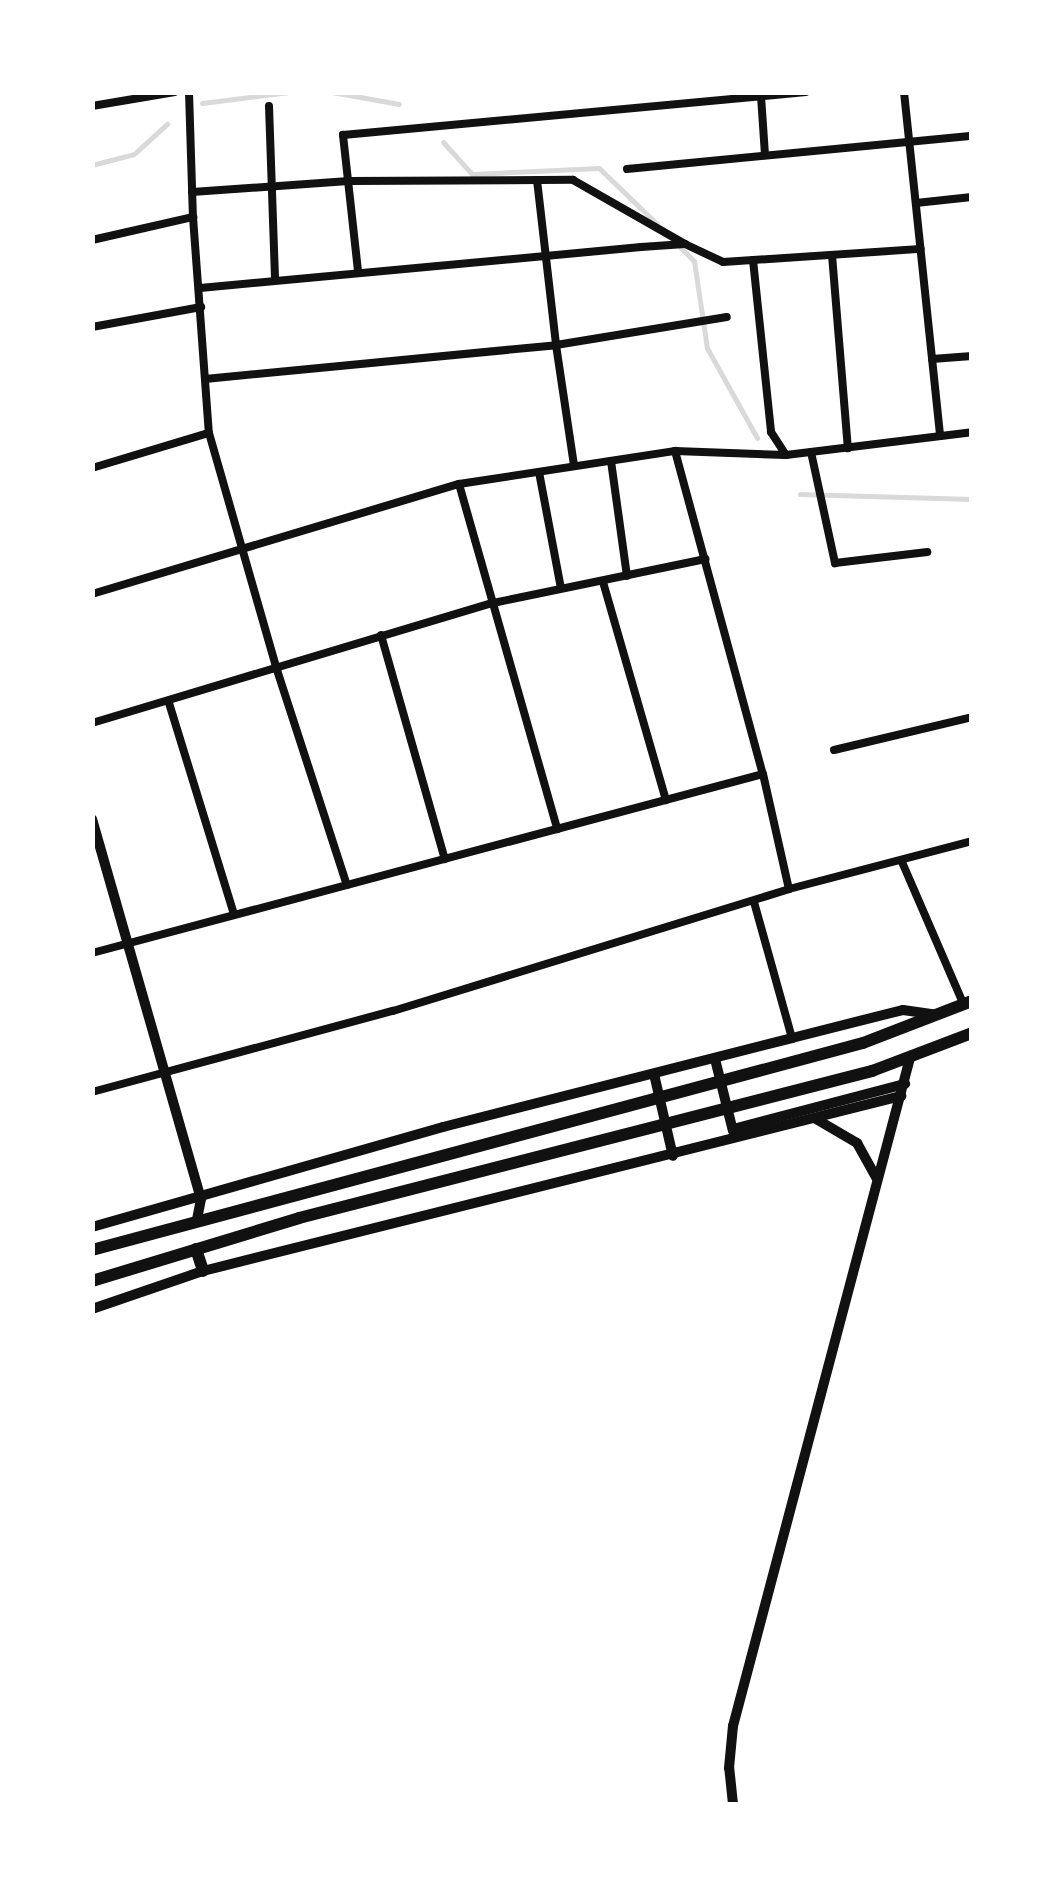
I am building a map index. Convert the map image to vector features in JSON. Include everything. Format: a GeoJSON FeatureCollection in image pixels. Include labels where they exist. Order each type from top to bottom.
{"type":"FeatureCollection","features":[{"type":"Feature","properties":{"kind":"highway"},"geometry":{"type":"LineString","coordinates":[[92,1250],[863,1043],[967,1002]]}},
{"type":"Feature","properties":{"kind":"highway"},"geometry":{"type":"LineString","coordinates":[[92,1281],[299,1218],[872,1071],[972,1033]]}},
{"type":"Feature","properties":{"kind":"highway"},"geometry":{"type":"LineString","coordinates":[[196,1249],[203,1271]]}},
{"type":"Feature","properties":{"kind":"street"},"geometry":{"type":"LineString","coordinates":[[92,106],[175,92]]}},
{"type":"Feature","properties":{"kind":"street"},"geometry":{"type":"LineString","coordinates":[[190,92],[193,217],[210,433],[276,670],[348,885]]}},
{"type":"Feature","properties":{"kind":"street"},"geometry":{"type":"LineString","coordinates":[[634,92],[636,106]]}},
{"type":"Feature","properties":{"kind":"street"},"geometry":{"type":"LineString","coordinates":[[358,271],[343,135],[806,92]]}},
{"type":"Feature","properties":{"kind":"street"},"geometry":{"type":"LineString","coordinates":[[904,92],[940,436]]}},
{"type":"Feature","properties":{"kind":"street"},"geometry":{"type":"LineString","coordinates":[[761,96],[765,155]]}},
{"type":"Feature","properties":{"kind":"street"},"geometry":{"type":"LineString","coordinates":[[269,106],[275,278]]}},
{"type":"Feature","properties":{"kind":"street"},"geometry":{"type":"LineString","coordinates":[[627,169],[972,136]]}},
{"type":"Feature","properties":{"kind":"street"},"geometry":{"type":"LineString","coordinates":[[537,180],[574,466]]}},
{"type":"Feature","properties":{"kind":"street"},"geometry":{"type":"LineString","coordinates":[[192,192],[348,181],[573,180],[683,244],[723,262],[921,249]]}},
{"type":"Feature","properties":{"kind":"street"},"geometry":{"type":"LineString","coordinates":[[916,203],[972,198]]}},
{"type":"Feature","properties":{"kind":"street"},"geometry":{"type":"LineString","coordinates":[[92,240],[193,217]]}},
{"type":"Feature","properties":{"kind":"street"},"geometry":{"type":"LineString","coordinates":[[200,288],[275,278],[683,244]]}},
{"type":"Feature","properties":{"kind":"street"},"geometry":{"type":"LineString","coordinates":[[832,255],[848,448]]}},
{"type":"Feature","properties":{"kind":"street"},"geometry":{"type":"LineString","coordinates":[[753,260],[772,432],[786,455]]}},
{"type":"Feature","properties":{"kind":"street"},"geometry":{"type":"LineString","coordinates":[[92,327],[202,307]]}},
{"type":"Feature","properties":{"kind":"street"},"geometry":{"type":"LineString","coordinates":[[205,379],[556,344],[728,317]]}},
{"type":"Feature","properties":{"kind":"street"},"geometry":{"type":"LineString","coordinates":[[932,359],[972,356]]}},
{"type":"Feature","properties":{"kind":"street"},"geometry":{"type":"LineString","coordinates":[[92,594],[458,484],[675,452],[786,455],[972,432]]}},
{"type":"Feature","properties":{"kind":"street"},"geometry":{"type":"LineString","coordinates":[[92,468],[210,433]]}},
{"type":"Feature","properties":{"kind":"street"},"geometry":{"type":"LineString","coordinates":[[675,452],[763,774],[789,889]]}},
{"type":"Feature","properties":{"kind":"street"},"geometry":{"type":"LineString","coordinates":[[811,452],[835,563],[926,552]]}},
{"type":"Feature","properties":{"kind":"street"},"geometry":{"type":"LineString","coordinates":[[611,461],[627,576]]}},
{"type":"Feature","properties":{"kind":"street"},"geometry":{"type":"LineString","coordinates":[[539,472],[561,588]]}},
{"type":"Feature","properties":{"kind":"street"},"geometry":{"type":"LineString","coordinates":[[458,484],[557,829]]}},
{"type":"Feature","properties":{"kind":"street"},"geometry":{"type":"LineString","coordinates":[[92,723],[493,603],[706,560]]}},
{"type":"Feature","properties":{"kind":"street"},"geometry":{"type":"LineString","coordinates":[[604,582],[666,800]]}},
{"type":"Feature","properties":{"kind":"street"},"geometry":{"type":"LineString","coordinates":[[380,635],[445,859]]}},
{"type":"Feature","properties":{"kind":"street"},"geometry":{"type":"LineString","coordinates":[[169,703],[234,914]]}},
{"type":"Feature","properties":{"kind":"street"},"geometry":{"type":"LineString","coordinates":[[834,750],[972,716]]}},
{"type":"Feature","properties":{"kind":"street"},"geometry":{"type":"LineString","coordinates":[[92,953],[763,774]]}},
{"type":"Feature","properties":{"kind":"street"},"geometry":{"type":"LineString","coordinates":[[92,818],[201,1198],[197,1219]]}},
{"type":"Feature","properties":{"kind":"street"},"geometry":{"type":"LineString","coordinates":[[92,1092],[393,1011],[789,889],[972,841]]}},
{"type":"Feature","properties":{"kind":"street"},"geometry":{"type":"LineString","coordinates":[[902,862],[967,1002]]}},
{"type":"Feature","properties":{"kind":"street"},"geometry":{"type":"LineString","coordinates":[[754,902],[792,1038]]}},
{"type":"Feature","properties":{"kind":"street"},"geometry":{"type":"LineString","coordinates":[[92,1227],[444,1128],[792,1038],[903,1010],[933,1014]]}},
{"type":"Feature","properties":{"kind":"street"},"geometry":{"type":"LineString","coordinates":[[734,1804],[729,1768],[733,1726],[910,1058]]}},
{"type":"Feature","properties":{"kind":"street"},"geometry":{"type":"LineString","coordinates":[[715,1060],[734,1134]]}},
{"type":"Feature","properties":{"kind":"street"},"geometry":{"type":"LineString","coordinates":[[654,1074],[673,1156]]}},
{"type":"Feature","properties":{"kind":"street"},"geometry":{"type":"LineString","coordinates":[[734,1134],[814,1118],[903,1090]]}},
{"type":"Feature","properties":{"kind":"street"},"geometry":{"type":"LineString","coordinates":[[92,1309],[203,1271],[673,1156],[734,1134],[903,1090]]}},
{"type":"Feature","properties":{"kind":"street"},"geometry":{"type":"LineString","coordinates":[[814,1118],[858,1143],[877,1178]]}},
{"type":"Feature","properties":{"kind":"waterway"},"geometry":{"type":"LineString","coordinates":[[202,103],[289,92]]}},
{"type":"Feature","properties":{"kind":"waterway"},"geometry":{"type":"LineString","coordinates":[[332,92],[399,104]]}},
{"type":"Feature","properties":{"kind":"waterway"},"geometry":{"type":"LineString","coordinates":[[92,165],[134,154],[167,124]]}},
{"type":"Feature","properties":{"kind":"waterway"},"geometry":{"type":"LineString","coordinates":[[443,142],[472,174],[599,168],[657,224]]}},
{"type":"Feature","properties":{"kind":"waterway"},"geometry":{"type":"LineString","coordinates":[[679,246],[694,261],[707,348],[757,438]]}},
{"type":"Feature","properties":{"kind":"waterway"},"geometry":{"type":"LineString","coordinates":[[800,494],[972,499]]}}]}
